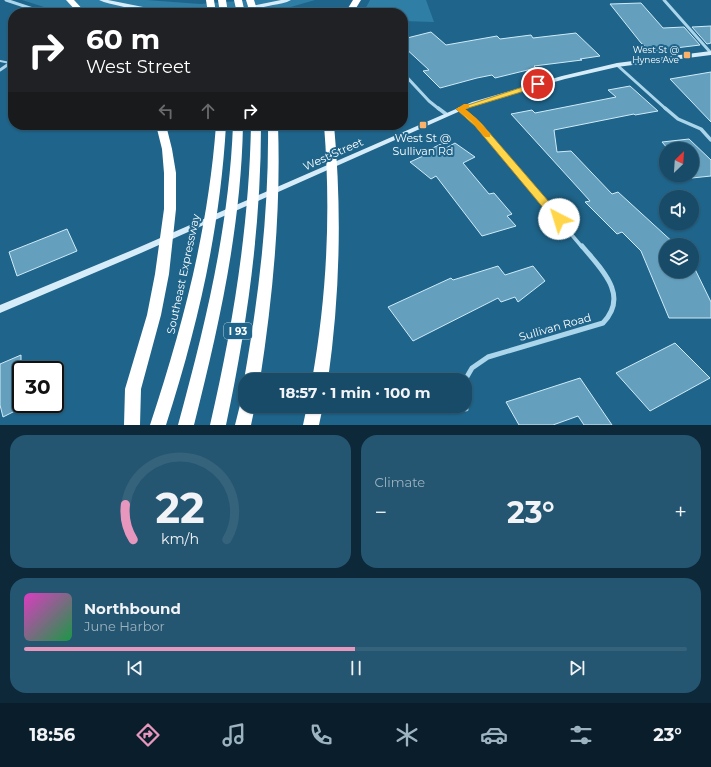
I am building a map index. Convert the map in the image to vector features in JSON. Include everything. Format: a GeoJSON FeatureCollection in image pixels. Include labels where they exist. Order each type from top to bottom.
{"type":"FeatureCollection","features":[{"type":"Feature","properties":{"kind":"highway"},"geometry":{"type":"LineString","coordinates":[[70,0],[77,8]]}},
{"type":"Feature","properties":{"kind":"highway"},"geometry":{"type":"LineString","coordinates":[[132,425],[133,389],[154,315],[162,274],[170,209],[170,173],[167,149],[161,130]]}},
{"type":"Feature","properties":{"kind":"highway","name":"Southeast Expressway"},"geometry":{"type":"LineString","coordinates":[[158,425],[173,380],[204,256],[215,187],[221,130]]}},
{"type":"Feature","properties":{"kind":"highway","name":"I 93"},"geometry":{"type":"LineString","coordinates":[[186,425],[209,333],[226,250],[238,130]]}},
{"type":"Feature","properties":{"kind":"highway","name":"I 93"},"geometry":{"type":"LineString","coordinates":[[218,425],[238,329],[252,236],[256,130]]}},
{"type":"Feature","properties":{"kind":"highway","name":"I 93"},"geometry":{"type":"LineString","coordinates":[[253,373],[262,319],[272,228],[273,130]]}},
{"type":"Feature","properties":{"kind":"highway"},"geometry":{"type":"LineString","coordinates":[[321,373],[329,325],[333,275],[334,197],[330,130]]}},
{"type":"Feature","properties":{"kind":"highway"},"geometry":{"type":"LineString","coordinates":[[243,425],[246,413]]}},
{"type":"Feature","properties":{"kind":"highway"},"geometry":{"type":"LineString","coordinates":[[311,425],[314,413]]}},
{"type":"Feature","properties":{"kind":"street"},"geometry":{"type":"LineString","coordinates":[[6,0],[29,8]]}},
{"type":"Feature","properties":{"kind":"street"},"geometry":{"type":"LineString","coordinates":[[102,0],[142,8]]}},
{"type":"Feature","properties":{"kind":"street"},"geometry":{"type":"LineString","coordinates":[[252,8],[288,0]]}},
{"type":"Feature","properties":{"kind":"street"},"geometry":{"type":"LineString","coordinates":[[664,0],[711,53]]}},
{"type":"Feature","properties":{"kind":"street","name":"West Street"},"geometry":{"type":"LineString","coordinates":[[0,309],[266,195],[459,109],[553,80],[617,65],[711,53]]}},
{"type":"Feature","properties":{"kind":"street"},"geometry":{"type":"LineString","coordinates":[[617,65],[678,119],[701,129],[711,140]]}},
{"type":"Feature","properties":{"kind":"street"},"geometry":{"type":"LineString","coordinates":[[408,78],[429,101],[446,114]]}},
{"type":"Feature","properties":{"kind":"street","name":"Sullivan Road"},"geometry":{"type":"LineString","coordinates":[[459,109],[478,124],[599,267],[611,285],[615,302],[610,317],[603,323],[488,357],[472,368],[469,373]]}},
{"type":"Feature","properties":{"kind":"shaded area"},"geometry":{"type":"Polygon","coordinates":[[[22,0],[147,0],[200,4],[250,0],[315,0],[287,8],[47,8],[22,0]]]}},
{"type":"Feature","properties":{"kind":"shaded area"},"geometry":{"type":"Polygon","coordinates":[[[370,0],[426,0],[434,22],[408,21],[408,8],[366,8],[370,0]]]}},
{"type":"Feature","properties":{"kind":"building"},"geometry":{"type":"Polygon","coordinates":[[[641,3],[663,28],[684,27],[700,45],[651,51],[641,43],[610,4],[641,3]]]}},
{"type":"Feature","properties":{"kind":"building"},"geometry":{"type":"Polygon","coordinates":[[[711,26],[711,43],[707,44],[692,27],[711,26]]]}},
{"type":"Feature","properties":{"kind":"building"},"geometry":{"type":"Polygon","coordinates":[[[431,32],[446,45],[497,36],[500,39],[531,35],[533,38],[576,33],[600,56],[580,59],[582,60],[534,66],[536,68],[495,78],[492,75],[477,78],[440,88],[423,71],[429,70],[408,51],[408,38],[431,32]]]}},
{"type":"Feature","properties":{"kind":"building"},"geometry":{"type":"Polygon","coordinates":[[[711,72],[711,122],[670,79],[711,72]]]}},
{"type":"Feature","properties":{"kind":"building"},"geometry":{"type":"Polygon","coordinates":[[[630,86],[658,111],[634,114],[554,130],[557,152],[571,151],[612,194],[618,192],[668,238],[659,238],[659,278],[699,277],[711,302],[711,318],[669,318],[641,251],[622,232],[617,234],[585,202],[590,201],[511,114],[532,110],[535,113],[616,97],[608,90],[630,86]]]}},
{"type":"Feature","properties":{"kind":"building"},"geometry":{"type":"Polygon","coordinates":[[[689,139],[692,142],[662,142],[689,139]]]}},
{"type":"Feature","properties":{"kind":"building"},"geometry":{"type":"Polygon","coordinates":[[[455,143],[475,157],[463,163],[489,194],[494,193],[512,214],[507,216],[516,226],[482,236],[436,176],[431,179],[410,162],[423,156],[420,154],[441,144],[446,148],[455,143]]]}},
{"type":"Feature","properties":{"kind":"building"},"geometry":{"type":"Polygon","coordinates":[[[699,149],[711,160],[711,176],[699,177],[699,149]]]}},
{"type":"Feature","properties":{"kind":"building"},"geometry":{"type":"Polygon","coordinates":[[[67,229],[77,251],[17,276],[9,252],[67,229]]]}},
{"type":"Feature","properties":{"kind":"building"},"geometry":{"type":"Polygon","coordinates":[[[498,266],[505,275],[533,266],[545,281],[518,302],[515,297],[501,302],[498,298],[413,341],[388,307],[451,278],[453,280],[498,266]]]}},
{"type":"Feature","properties":{"kind":"building"},"geometry":{"type":"Polygon","coordinates":[[[675,343],[710,378],[650,411],[616,373],[675,343]]]}},
{"type":"Feature","properties":{"kind":"building"},"geometry":{"type":"Polygon","coordinates":[[[21,355],[21,361],[12,361],[12,412],[3,417],[0,405],[0,364],[21,355]]]}},
{"type":"Feature","properties":{"kind":"building"},"geometry":{"type":"Polygon","coordinates":[[[580,378],[612,425],[584,425],[578,416],[553,425],[519,425],[506,402],[580,378]]]}},
{"type":"Feature","properties":{"kind":"slow traffic"},"geometry":{"type":"LineString","coordinates":[[466,106],[459,109],[474,120],[487,135]]}},
{"type":"Feature","properties":{"kind":"place","name":"West St @ Hynes Ave"},"geometry":{"type":"Point","coordinates":[687,55]}},
{"type":"Feature","properties":{"kind":"place","name":"West St @ Sullivan Rd"},"geometry":{"type":"Point","coordinates":[423,125]}},
{"type":"Feature","properties":{"kind":"route"},"geometry":{"type":"LineString","coordinates":[[538,84],[470,104],[459,109],[478,124],[559,219]]}}]}
